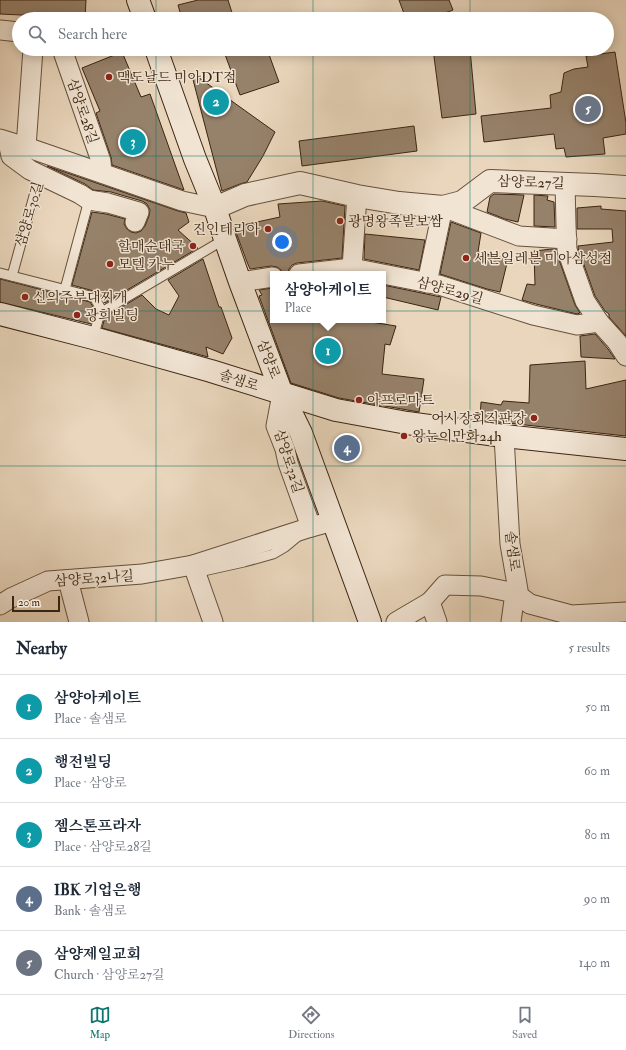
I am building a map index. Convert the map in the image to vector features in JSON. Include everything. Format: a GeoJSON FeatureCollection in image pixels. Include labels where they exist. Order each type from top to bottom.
{"type":"FeatureCollection","features":[{"type":"Feature","properties":{"kind":"main road"},"geometry":{"type":"LineString","coordinates":[[138,0],[142,12]]}},
{"type":"Feature","properties":{"kind":"main road","name":"삼양로"},"geometry":{"type":"LineString","coordinates":[[158,56],[195,160],[215,208],[240,282],[282,394],[301,433],[370,622]]}},
{"type":"Feature","properties":{"kind":"main road","name":"삼양로27길"},"geometry":{"type":"LineString","coordinates":[[215,208],[245,195],[300,183],[358,196],[399,203],[443,207],[462,202],[490,181],[626,187]]}},
{"type":"Feature","properties":{"kind":"main road","name":"솔샘로"},"geometry":{"type":"LineString","coordinates":[[0,314],[211,371],[336,410],[407,423],[504,436],[626,449]]}},
{"type":"Feature","properties":{"kind":"street"},"geometry":{"type":"LineString","coordinates":[[0,30],[12,31]]}},
{"type":"Feature","properties":{"kind":"street"},"geometry":{"type":"LineString","coordinates":[[11,143],[32,56]]}},
{"type":"Feature","properties":{"kind":"street","name":"삼양로28길"},"geometry":{"type":"LineString","coordinates":[[64,56],[101,161],[102,173]]}},
{"type":"Feature","properties":{"kind":"street","name":"삼양로28길"},"geometry":{"type":"LineString","coordinates":[[11,143],[182,201],[215,208]]}},
{"type":"Feature","properties":{"kind":"street","name":"삼양로30길"},"geometry":{"type":"LineString","coordinates":[[11,143],[11,156],[30,170],[80,194],[89,200],[108,203],[139,212],[135,222]]}},
{"type":"Feature","properties":{"kind":"street"},"geometry":{"type":"LineString","coordinates":[[565,184],[567,250],[586,301],[599,322],[618,342],[626,356]]}},
{"type":"Feature","properties":{"kind":"street"},"geometry":{"type":"LineString","coordinates":[[352,268],[358,196]]}},
{"type":"Feature","properties":{"kind":"street"},"geometry":{"type":"LineString","coordinates":[[428,282],[443,207]]}},
{"type":"Feature","properties":{"kind":"street","name":"삼양로27길"},"geometry":{"type":"LineString","coordinates":[[443,207],[519,236],[567,239]]}},
{"type":"Feature","properties":{"kind":"street","name":"삼양로29길"},"geometry":{"type":"LineString","coordinates":[[326,271],[352,268],[368,271]]}},
{"type":"Feature","properties":{"kind":"street","name":"삼양로29길"},"geometry":{"type":"LineString","coordinates":[[386,274],[439,284],[533,315],[577,325],[599,322]]}},
{"type":"Feature","properties":{"kind":"street"},"geometry":{"type":"LineString","coordinates":[[240,282],[270,277]]}},
{"type":"Feature","properties":{"kind":"street","name":"삼양로32길"},"geometry":{"type":"LineString","coordinates":[[282,394],[276,426],[311,527]]}},
{"type":"Feature","properties":{"kind":"street","name":"솔샘로"},"geometry":{"type":"LineString","coordinates":[[504,436],[510,544],[518,590],[515,593]]}},
{"type":"Feature","properties":{"kind":"street","name":"삼양로32나길"},"geometry":{"type":"LineString","coordinates":[[0,605],[11,598],[48,581],[194,569],[311,527],[332,521]]}},
{"type":"Feature","properties":{"kind":"street"},"geometry":{"type":"LineString","coordinates":[[194,569],[213,622]]}},
{"type":"Feature","properties":{"kind":"street"},"geometry":{"type":"LineString","coordinates":[[68,580],[79,622]]}},
{"type":"Feature","properties":{"kind":"street"},"geometry":{"type":"LineString","coordinates":[[396,622],[430,602],[445,585],[481,586],[515,593],[530,604],[572,618],[626,612]]}},
{"type":"Feature","properties":{"kind":"street"},"geometry":{"type":"LineString","coordinates":[[511,622],[515,593]]}},
{"type":"Feature","properties":{"kind":"street"},"geometry":{"type":"LineString","coordinates":[[430,602],[437,622]]}},
{"type":"Feature","properties":{"kind":"lane","name":"삼양로30길"},"geometry":{"type":"LineString","coordinates":[[12,276],[40,174]]}},
{"type":"Feature","properties":{"kind":"lane"},"geometry":{"type":"LineString","coordinates":[[65,289],[89,200]]}},
{"type":"Feature","properties":{"kind":"lane"},"geometry":{"type":"LineString","coordinates":[[100,313],[225,239]]}},
{"type":"Feature","properties":{"kind":"lane"},"geometry":{"type":"LineString","coordinates":[[0,273],[94,297],[101,309],[93,338]]}},
{"type":"Feature","properties":{"kind":"building"},"geometry":{"type":"Polygon","coordinates":[[[0,0],[86,0],[85,12],[12,12],[12,15],[0,14],[0,0]]]}},
{"type":"Feature","properties":{"kind":"building"},"geometry":{"type":"Polygon","coordinates":[[[198,0],[228,0],[232,12],[180,12],[178,5],[198,0]]]}},
{"type":"Feature","properties":{"kind":"building"},"geometry":{"type":"Polygon","coordinates":[[[399,0],[449,0],[453,10],[448,12],[403,12],[399,0]]]}},
{"type":"Feature","properties":{"kind":"building"},"geometry":{"type":"Polygon","coordinates":[[[614,52],[626,123],[626,134],[603,138],[605,154],[566,157],[564,148],[556,149],[554,134],[484,142],[481,116],[551,108],[550,95],[561,92],[564,73],[574,69],[588,67],[586,56],[614,56],[614,52]]]}},
{"type":"Feature","properties":{"kind":"building"},"geometry":{"type":"Polygon","coordinates":[[[112,56],[124,56],[141,97],[150,94],[184,190],[112,165],[111,157],[96,113],[100,111],[82,68],[112,56]]]}},
{"type":"Feature","properties":{"kind":"building"},"geometry":{"type":"Polygon","coordinates":[[[226,56],[270,56],[279,82],[240,95],[226,56]]]}},
{"type":"Feature","properties":{"kind":"building"},"geometry":{"type":"Polygon","coordinates":[[[434,56],[471,56],[476,114],[442,118],[434,56]]]}},
{"type":"Feature","properties":{"kind":"building"},"geometry":{"type":"Polygon","coordinates":[[[191,72],[275,132],[263,156],[247,182],[222,191],[191,72]]]}},
{"type":"Feature","properties":{"kind":"building"},"geometry":{"type":"Polygon","coordinates":[[[414,126],[417,151],[302,166],[299,141],[414,126]]]}},
{"type":"Feature","properties":{"kind":"building"},"geometry":{"type":"Polygon","coordinates":[[[47,166],[186,213],[189,222],[178,230],[198,248],[105,303],[97,292],[72,285],[92,212],[125,219],[124,224],[127,229],[136,233],[141,231],[145,226],[150,210],[147,204],[142,201],[111,192],[93,190],[85,184],[47,166]]]}},
{"type":"Feature","properties":{"kind":"building"},"geometry":{"type":"Polygon","coordinates":[[[494,194],[524,195],[518,222],[487,212],[490,197],[494,194]]]}},
{"type":"Feature","properties":{"kind":"building"},"geometry":{"type":"Polygon","coordinates":[[[534,195],[548,196],[547,200],[554,202],[555,227],[534,226],[534,195]]]}},
{"type":"Feature","properties":{"kind":"building"},"geometry":{"type":"Polygon","coordinates":[[[322,201],[345,206],[342,258],[297,263],[292,265],[289,271],[282,271],[277,267],[271,266],[250,269],[234,227],[280,217],[278,204],[322,201]]]}},
{"type":"Feature","properties":{"kind":"building"},"geometry":{"type":"Polygon","coordinates":[[[601,206],[601,209],[626,211],[626,336],[609,317],[609,314],[605,311],[595,296],[578,248],[578,246],[613,242],[612,229],[577,229],[577,208],[601,206]]]}},
{"type":"Feature","properties":{"kind":"building"},"geometry":{"type":"Polygon","coordinates":[[[451,222],[481,233],[478,252],[508,259],[500,292],[440,274],[451,222]]]}},
{"type":"Feature","properties":{"kind":"building"},"geometry":{"type":"Polygon","coordinates":[[[365,234],[425,240],[419,270],[364,259],[365,234]]]}},
{"type":"Feature","properties":{"kind":"building"},"geometry":{"type":"Polygon","coordinates":[[[556,249],[575,305],[580,313],[577,314],[522,300],[527,284],[535,285],[534,251],[556,249]]]}},
{"type":"Feature","properties":{"kind":"building"},"geometry":{"type":"Polygon","coordinates":[[[203,259],[219,307],[221,307],[232,338],[223,354],[206,347],[208,357],[102,328],[105,317],[142,295],[156,309],[169,315],[179,296],[168,280],[203,259]]]}},
{"type":"Feature","properties":{"kind":"building"},"geometry":{"type":"Polygon","coordinates":[[[0,279],[90,302],[95,310],[91,324],[0,302],[0,279]]]}},
{"type":"Feature","properties":{"kind":"building"},"geometry":{"type":"Polygon","coordinates":[[[386,286],[441,297],[438,310],[386,298],[386,286]]]}},
{"type":"Feature","properties":{"kind":"building"},"geometry":{"type":"Polygon","coordinates":[[[270,288],[270,323],[377,323],[396,326],[390,345],[385,344],[382,374],[424,379],[419,412],[339,398],[291,383],[259,296],[262,295],[259,290],[270,288]]]}},
{"type":"Feature","properties":{"kind":"building"},"geometry":{"type":"Polygon","coordinates":[[[595,334],[615,359],[581,357],[580,336],[595,334]]]}},
{"type":"Feature","properties":{"kind":"building"},"geometry":{"type":"Polygon","coordinates":[[[585,361],[586,389],[626,380],[626,436],[480,420],[481,402],[501,405],[503,401],[529,403],[530,365],[585,361]]]}},
{"type":"Feature","properties":{"kind":"place","name":"맥도날드 미아DT점"},"geometry":{"type":"Point","coordinates":[109,77]}},
{"type":"Feature","properties":{"kind":"place","name":"행전빌딩"},"geometry":{"type":"Point","coordinates":[216,102]}},
{"type":"Feature","properties":{"kind":"place","name":"삼양제일교회"},"geometry":{"type":"Point","coordinates":[588,109]}},
{"type":"Feature","properties":{"kind":"place","name":"젬스톤프라자"},"geometry":{"type":"Point","coordinates":[133,142]}},
{"type":"Feature","properties":{"kind":"place","name":"광명왕족발보쌈"},"geometry":{"type":"Point","coordinates":[340,221]}},
{"type":"Feature","properties":{"kind":"place","name":"진인테리아"},"geometry":{"type":"Point","coordinates":[268,229]}},
{"type":"Feature","properties":{"kind":"place","name":"할매순대국"},"geometry":{"type":"Point","coordinates":[193,246]}},
{"type":"Feature","properties":{"kind":"place","name":"세븐일레븐 미아삼성점"},"geometry":{"type":"Point","coordinates":[466,258]}},
{"type":"Feature","properties":{"kind":"place","name":"모텔 카누"},"geometry":{"type":"Point","coordinates":[110,264]}},
{"type":"Feature","properties":{"kind":"place","name":"신의주부대찌개"},"geometry":{"type":"Point","coordinates":[25,297]}},
{"type":"Feature","properties":{"kind":"place","name":"광희빌딩"},"geometry":{"type":"Point","coordinates":[77,315]}},
{"type":"Feature","properties":{"kind":"place","name":"삼양아케이트"},"geometry":{"type":"Point","coordinates":[328,351]}},
{"type":"Feature","properties":{"kind":"place","name":"아프로마트"},"geometry":{"type":"Point","coordinates":[359,400]}},
{"type":"Feature","properties":{"kind":"place","name":"어시장회직판장"},"geometry":{"type":"Point","coordinates":[534,418]}},
{"type":"Feature","properties":{"kind":"place","name":"왕눈이만화24h"},"geometry":{"type":"Point","coordinates":[404,436]}},
{"type":"Feature","properties":{"kind":"place","name":"IBK 기업은행"},"geometry":{"type":"Point","coordinates":[347,448]}}]}
